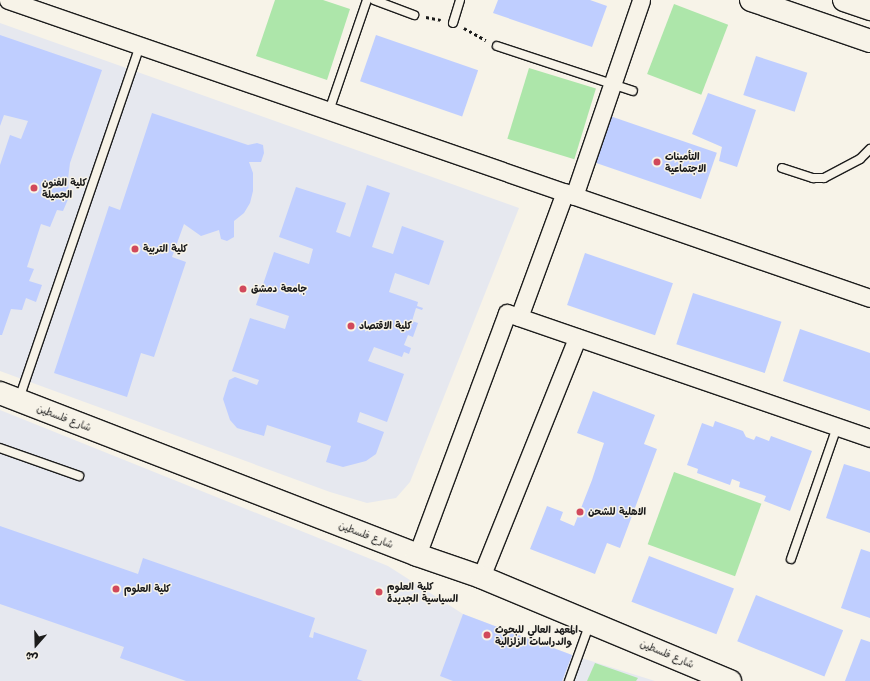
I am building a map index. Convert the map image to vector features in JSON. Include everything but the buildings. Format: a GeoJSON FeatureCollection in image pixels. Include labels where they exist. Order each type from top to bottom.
{"type":"FeatureCollection","features":[{"type":"Feature","properties":{"kind":"street"},"geometry":{"type":"LineString","coordinates":[[8,0],[870,298]]}},
{"type":"Feature","properties":{"kind":"street"},"geometry":{"type":"LineString","coordinates":[[417,555],[513,315],[569,194],[612,84],[641,0]]}},
{"type":"Feature","properties":{"kind":"street"},"geometry":{"type":"LineString","coordinates":[[751,0],[870,41]]}},
{"type":"Feature","properties":{"kind":"street"},"geometry":{"type":"LineString","coordinates":[[844,0],[870,9]]}},
{"type":"Feature","properties":{"kind":"street"},"geometry":{"type":"LineString","coordinates":[[513,315],[870,438]]}},
{"type":"Feature","properties":{"kind":"street"},"geometry":{"type":"LineString","coordinates":[[481,577],[578,338]]}},
{"type":"Feature","properties":{"kind":"street","name":"شارع فلسطين"},"geometry":{"type":"LineString","coordinates":[[10,397],[417,555],[481,577],[730,681]]}},
{"type":"Feature","properties":{"kind":"lane"},"geometry":{"type":"LineString","coordinates":[[329,111],[367,0]]}},
{"type":"Feature","properties":{"kind":"lane"},"geometry":{"type":"LineString","coordinates":[[374,0],[414,15]]}},
{"type":"Feature","properties":{"kind":"lane"},"geometry":{"type":"LineString","coordinates":[[453,23],[460,0]]}},
{"type":"Feature","properties":{"kind":"lane"},"geometry":{"type":"LineString","coordinates":[[10,397],[140,45]]}},
{"type":"Feature","properties":{"kind":"lane"},"geometry":{"type":"LineString","coordinates":[[497,46],[633,91]]}},
{"type":"Feature","properties":{"kind":"lane"},"geometry":{"type":"LineString","coordinates":[[782,168],[813,178],[824,178],[860,159],[870,149]]}},
{"type":"Feature","properties":{"kind":"lane"},"geometry":{"type":"LineString","coordinates":[[791,559],[837,427]]}},
{"type":"Feature","properties":{"kind":"lane"},"geometry":{"type":"LineString","coordinates":[[0,448],[79,476]]}},
{"type":"Feature","properties":{"kind":"lane"},"geometry":{"type":"LineString","coordinates":[[569,681],[590,622]]}},
{"type":"Feature","properties":{"kind":"shaded area","name":"جامعة دمشق"},"geometry":{"type":"Polygon","coordinates":[[[0,23],[519,208],[410,482],[396,498],[367,503],[330,492],[0,371],[0,23]]]}},
{"type":"Feature","properties":{"kind":"shaded area"},"geometry":{"type":"Polygon","coordinates":[[[0,410],[388,566],[463,614],[572,655],[655,681],[0,681],[0,410]]]}},
{"type":"Feature","properties":{"kind":"green space"},"geometry":{"type":"Polygon","coordinates":[[[275,0],[323,0],[350,9],[327,80],[256,56],[275,0]]]}},
{"type":"Feature","properties":{"kind":"green space"},"geometry":{"type":"Polygon","coordinates":[[[674,4],[728,25],[701,95],[647,74],[674,4]]]}},
{"type":"Feature","properties":{"kind":"green space"},"geometry":{"type":"Polygon","coordinates":[[[529,68],[596,88],[574,159],[507,139],[529,68]]]}},
{"type":"Feature","properties":{"kind":"green space"},"geometry":{"type":"Polygon","coordinates":[[[674,472],[761,504],[735,576],[648,544],[674,472]]]}},
{"type":"Feature","properties":{"kind":"green space"},"geometry":{"type":"Polygon","coordinates":[[[595,663],[638,678],[636,681],[587,681],[595,663]]]}},
{"type":"Feature","properties":{"kind":"place","name":"التأمينات الاجتماعية"},"geometry":{"type":"Point","coordinates":[657,162]}},
{"type":"Feature","properties":{"kind":"place","name":"كلية الفنون الجميلة"},"geometry":{"type":"Point","coordinates":[34,188]}},
{"type":"Feature","properties":{"kind":"place","name":"كلية التربية"},"geometry":{"type":"Point","coordinates":[135,249]}},
{"type":"Feature","properties":{"kind":"place","name":"جامعة دمشق"},"geometry":{"type":"Point","coordinates":[243,289]}},
{"type":"Feature","properties":{"kind":"place","name":"كلية الاقتصاد"},"geometry":{"type":"Point","coordinates":[351,326]}},
{"type":"Feature","properties":{"kind":"place","name":"الاهلية للشحن"},"geometry":{"type":"Point","coordinates":[580,512]}},
{"type":"Feature","properties":{"kind":"place","name":"كلية العلوم"},"geometry":{"type":"Point","coordinates":[116,589]}},
{"type":"Feature","properties":{"kind":"place","name":"كلية العلوم السياسية الجديدة"},"geometry":{"type":"Point","coordinates":[379,592]}},
{"type":"Feature","properties":{"kind":"place","name":"المعهد العالي للبحوث والدراسات الزلزالية"},"geometry":{"type":"Point","coordinates":[487,635]}}]}
